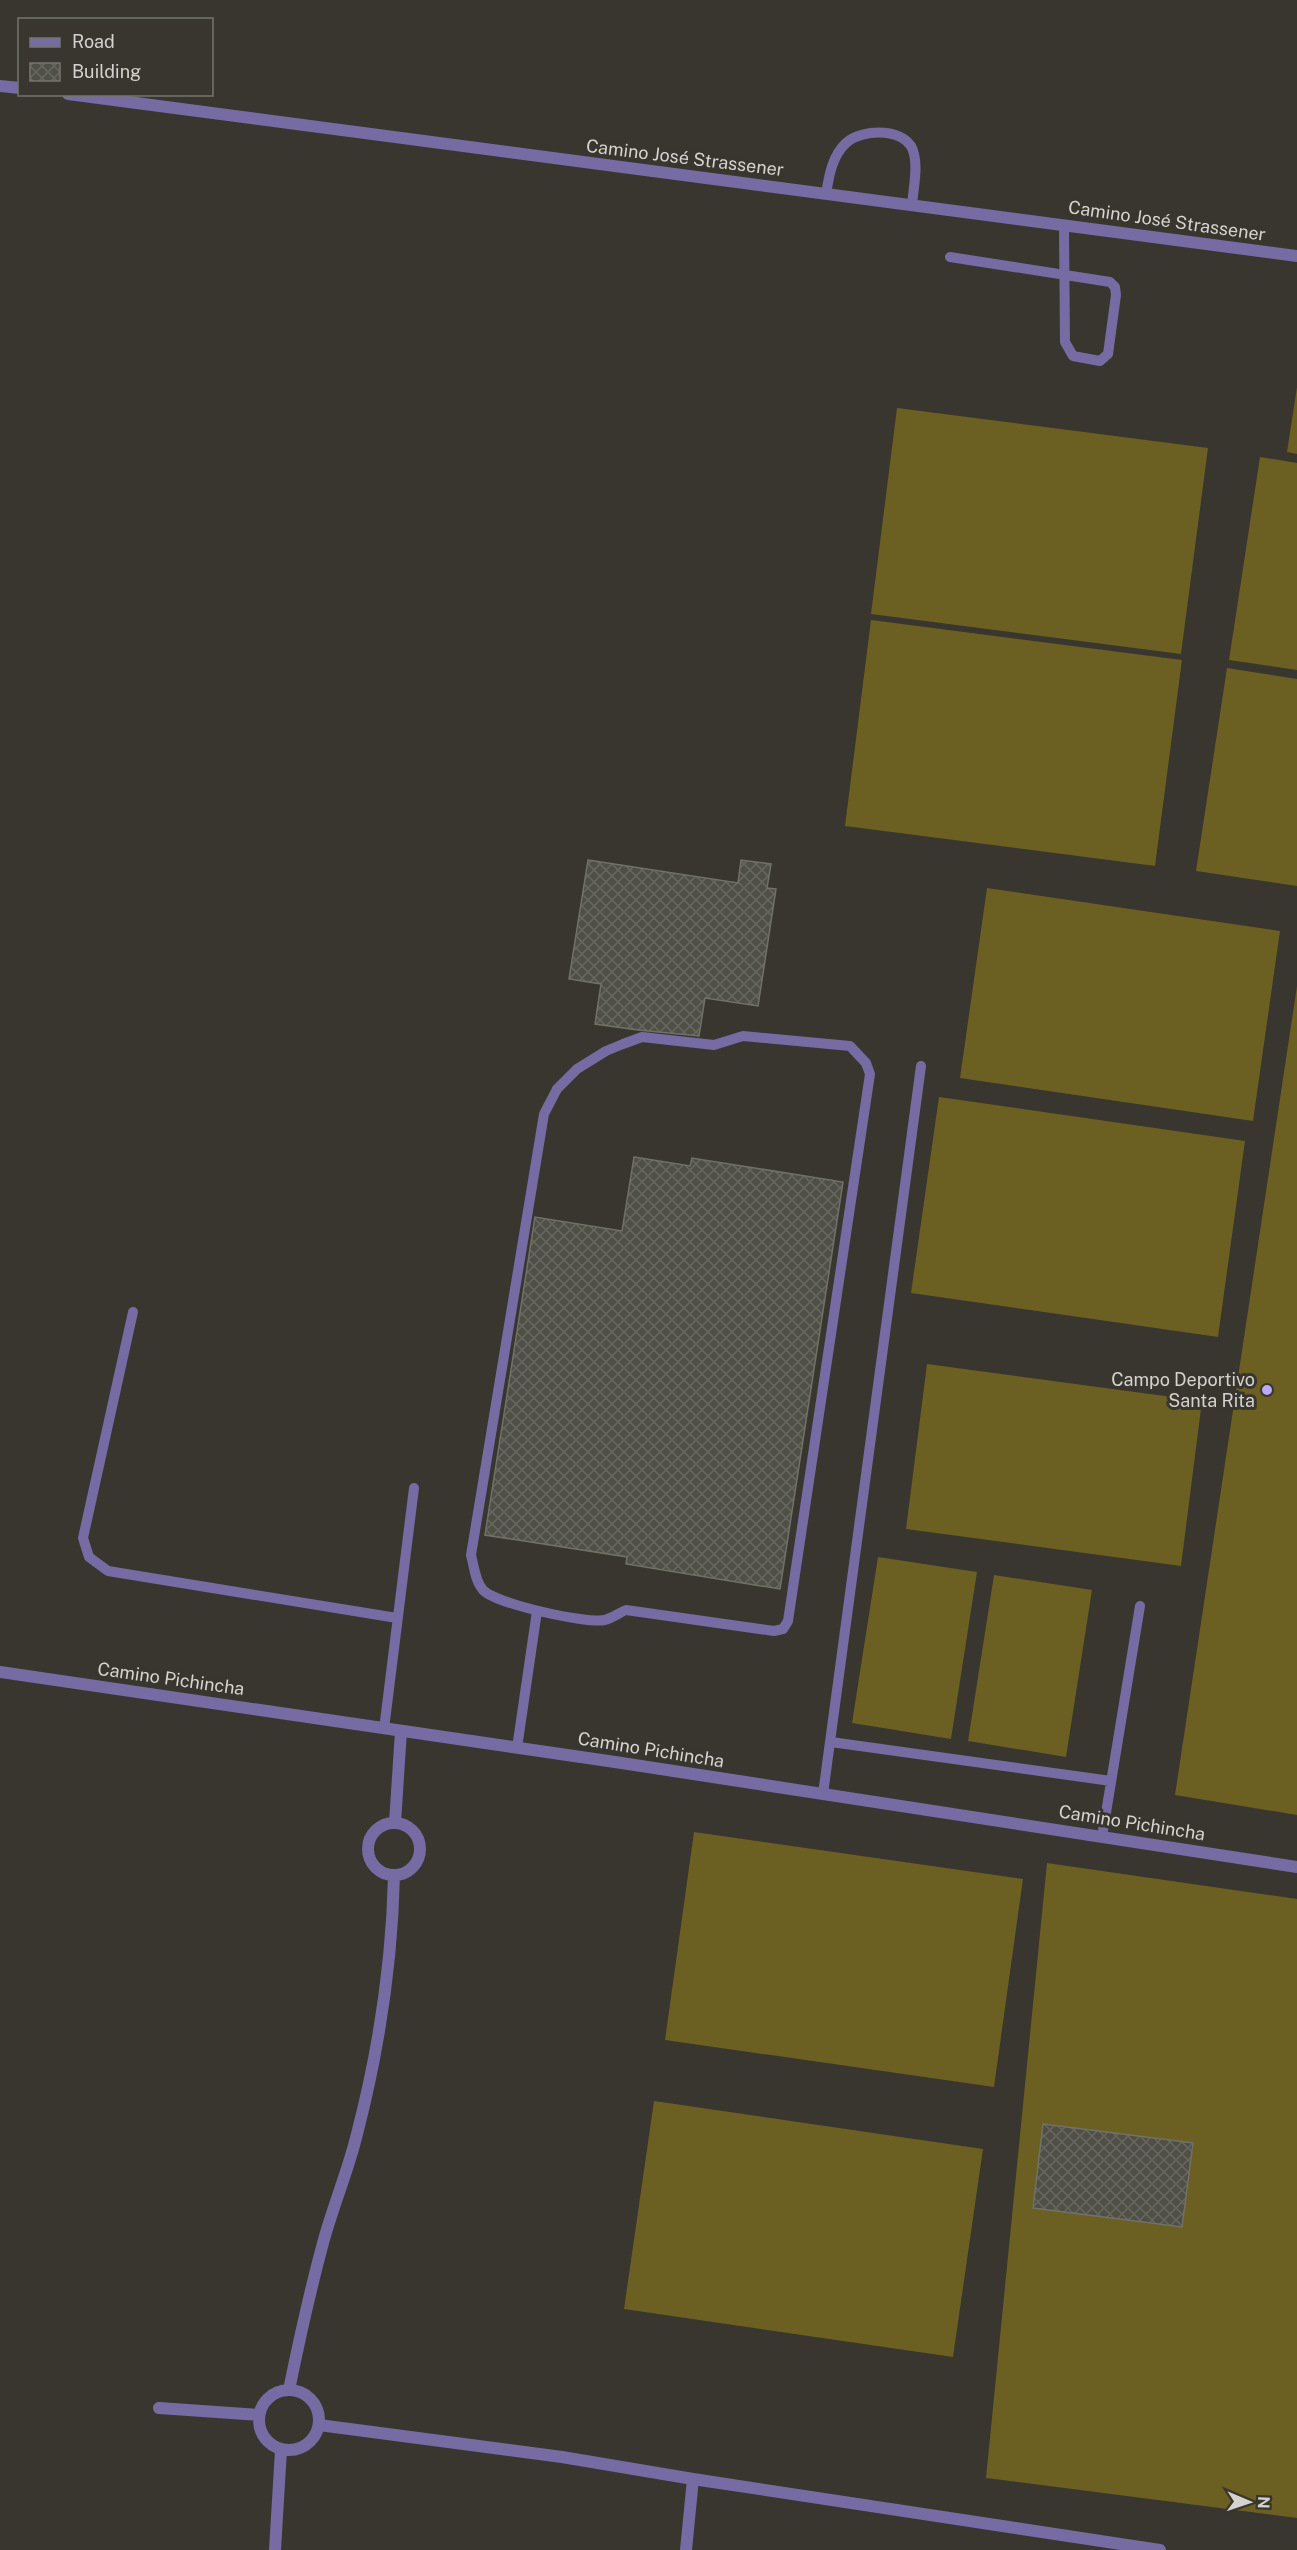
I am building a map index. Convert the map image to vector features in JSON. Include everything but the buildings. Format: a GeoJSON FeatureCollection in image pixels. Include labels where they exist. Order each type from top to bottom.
{"type":"FeatureCollection","features":[{"type":"Feature","properties":{"kind":"street"},"geometry":{"type":"LineString","coordinates":[[0,86],[18,88]]}},
{"type":"Feature","properties":{"kind":"street","name":"Camino José Strassener"},"geometry":{"type":"LineString","coordinates":[[83,96],[1297,256]]}},
{"type":"Feature","properties":{"kind":"street","name":"Camino Pichincha"},"geometry":{"type":"LineString","coordinates":[[0,1672],[824,1794],[1297,1867]]}},
{"type":"Feature","properties":{"kind":"street"},"geometry":{"type":"LineString","coordinates":[[395,1822],[400,1731]]}},
{"type":"Feature","properties":{"kind":"street"},"geometry":{"type":"LineString","coordinates":[[395,1822],[410,1828],[419,1842],[419,1858],[410,1871],[394,1876],[378,1871],[368,1857],[369,1840],[379,1827],[395,1822]]}},
{"type":"Feature","properties":{"kind":"street"},"geometry":{"type":"LineString","coordinates":[[289,2390],[306,2309],[324,2241],[357,2136],[374,2059],[387,1986],[394,1876]]}},
{"type":"Feature","properties":{"kind":"street"},"geometry":{"type":"LineString","coordinates":[[289,2390],[308,2397],[315,2405],[319,2425],[316,2435],[309,2443],[291,2451],[281,2450],[266,2440],[261,2432],[260,2415],[263,2405],[270,2397],[289,2390]]}},
{"type":"Feature","properties":{"kind":"street"},"geometry":{"type":"LineString","coordinates":[[159,2408],[260,2415]]}},
{"type":"Feature","properties":{"kind":"street"},"geometry":{"type":"LineString","coordinates":[[319,2425],[562,2457],[1160,2550]]}},
{"type":"Feature","properties":{"kind":"street"},"geometry":{"type":"LineString","coordinates":[[275,2550],[281,2450]]}},
{"type":"Feature","properties":{"kind":"street"},"geometry":{"type":"LineString","coordinates":[[686,2550],[693,2479]]}},
{"type":"Feature","properties":{"kind":"lane"},"geometry":{"type":"LineString","coordinates":[[826,194],[830,171],[845,144],[857,135],[882,133],[903,139],[915,154],[912,206]]}},
{"type":"Feature","properties":{"kind":"lane"},"geometry":{"type":"LineString","coordinates":[[950,257],[1065,275],[1110,282],[1116,296],[1108,354],[1100,361],[1073,356],[1065,342],[1065,275],[1064,226]]}},
{"type":"Feature","properties":{"kind":"lane"},"geometry":{"type":"LineString","coordinates":[[743,1036],[850,1047],[866,1063],[870,1074],[869,1089],[788,1621],[783,1629],[774,1630],[626,1610],[603,1620],[537,1611],[508,1604],[484,1591],[476,1576],[471,1555],[538,1140],[544,1114],[557,1089],[577,1069],[591,1060],[614,1047],[642,1037],[714,1045],[743,1036]]}},
{"type":"Feature","properties":{"kind":"lane"},"geometry":{"type":"LineString","coordinates":[[824,1794],[921,1066]]}},
{"type":"Feature","properties":{"kind":"lane"},"geometry":{"type":"LineString","coordinates":[[133,1312],[83,1538],[89,1557],[108,1571],[397,1618]]}},
{"type":"Feature","properties":{"kind":"lane"},"geometry":{"type":"LineString","coordinates":[[384,1729],[414,1488]]}},
{"type":"Feature","properties":{"kind":"lane"},"geometry":{"type":"LineString","coordinates":[[1102,1837],[1140,1606]]}},
{"type":"Feature","properties":{"kind":"lane"},"geometry":{"type":"LineString","coordinates":[[517,1748],[537,1611]]}},
{"type":"Feature","properties":{"kind":"lane"},"geometry":{"type":"LineString","coordinates":[[831,1742],[1111,1781]]}},
{"type":"Feature","properties":{"kind":"shaded area"},"geometry":{"type":"Polygon","coordinates":[[[1297,387],[1297,454],[1287,452],[1297,387]]]}},
{"type":"Feature","properties":{"kind":"shaded area"},"geometry":{"type":"Polygon","coordinates":[[[897,408],[1208,448],[1181,654],[871,614],[897,408]]]}},
{"type":"Feature","properties":{"kind":"shaded area"},"geometry":{"type":"Polygon","coordinates":[[[1260,457],[1297,463],[1297,670],[1229,660],[1260,457]]]}},
{"type":"Feature","properties":{"kind":"shaded area"},"geometry":{"type":"Polygon","coordinates":[[[871,620],[1182,660],[1155,866],[845,826],[871,620]]]}},
{"type":"Feature","properties":{"kind":"shaded area"},"geometry":{"type":"Polygon","coordinates":[[[1227,668],[1297,679],[1297,886],[1196,871],[1227,668]]]}},
{"type":"Feature","properties":{"kind":"shaded area"},"geometry":{"type":"Polygon","coordinates":[[[987,888],[1280,931],[1253,1121],[960,1078],[987,888]]]}},
{"type":"Feature","properties":{"kind":"shaded area","name":"Campo Deportivo Santa Rita"},"geometry":{"type":"Polygon","coordinates":[[[1297,986],[1297,1815],[1175,1795],[1297,986]]]}},
{"type":"Feature","properties":{"kind":"shaded area"},"geometry":{"type":"Polygon","coordinates":[[[939,1097],[1245,1141],[1218,1337],[911,1293],[939,1097]]]}},
{"type":"Feature","properties":{"kind":"shaded area"},"geometry":{"type":"Polygon","coordinates":[[[927,1364],[1202,1401],[1181,1566],[906,1529],[927,1364]]]}},
{"type":"Feature","properties":{"kind":"shaded area"},"geometry":{"type":"Polygon","coordinates":[[[878,1557],[977,1572],[951,1739],[852,1723],[878,1557]]]}},
{"type":"Feature","properties":{"kind":"shaded area"},"geometry":{"type":"Polygon","coordinates":[[[994,1575],[1092,1590],[1066,1757],[968,1741],[994,1575]]]}},
{"type":"Feature","properties":{"kind":"shaded area"},"geometry":{"type":"Polygon","coordinates":[[[694,1832],[1023,1879],[994,2087],[665,2040],[694,1832]]]}},
{"type":"Feature","properties":{"kind":"shaded area"},"geometry":{"type":"Polygon","coordinates":[[[1047,1863],[1297,1899],[1297,2518],[986,2478],[1047,1863]]]}},
{"type":"Feature","properties":{"kind":"shaded area"},"geometry":{"type":"Polygon","coordinates":[[[654,2101],[983,2149],[953,2357],[624,2309],[654,2101]]]}},
{"type":"Feature","properties":{"kind":"place","name":"Campo Deportivo Santa Rita"},"geometry":{"type":"Point","coordinates":[1267,1390]}}]}
